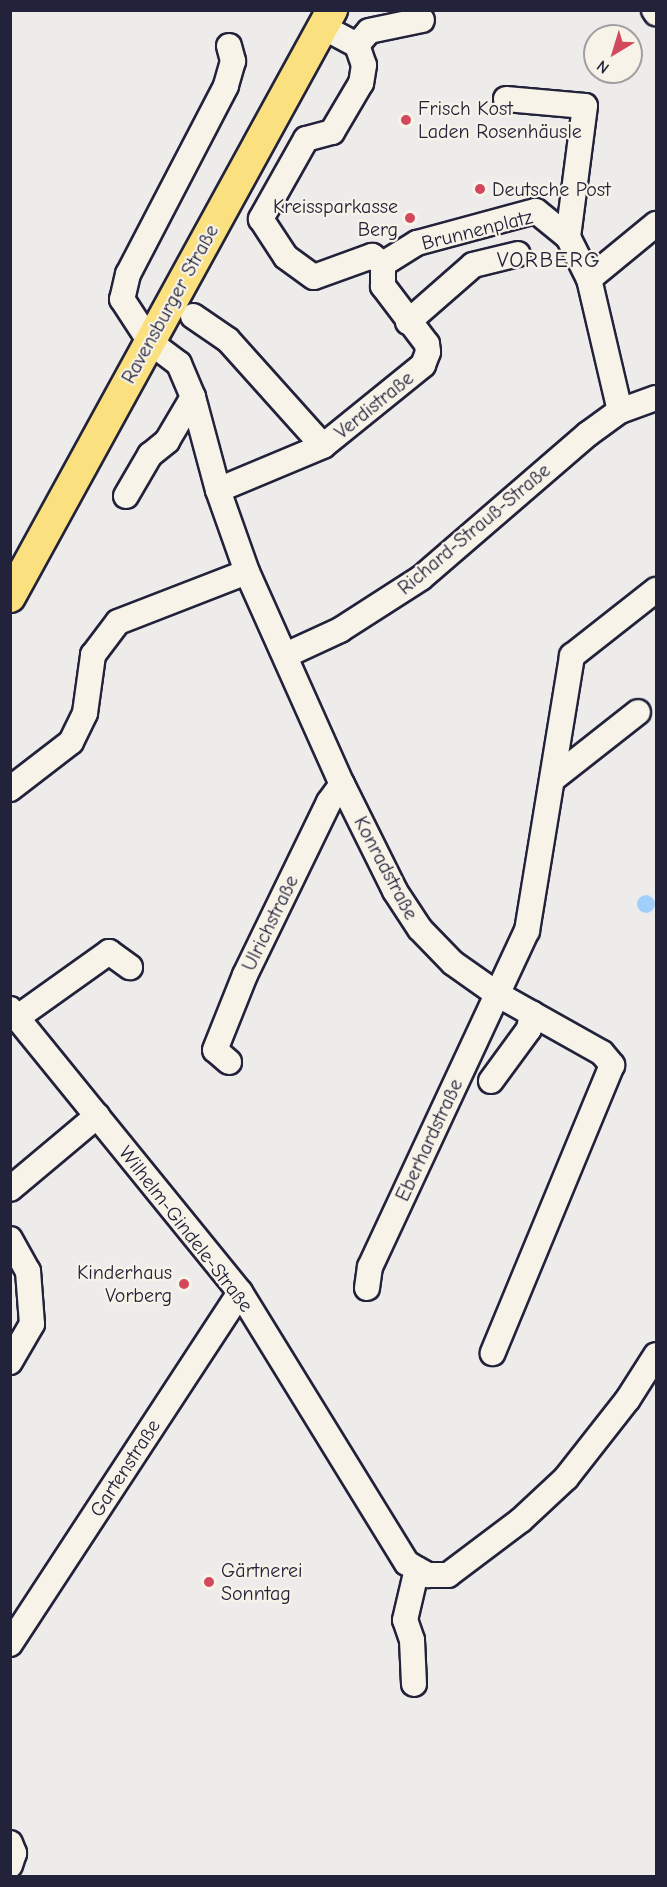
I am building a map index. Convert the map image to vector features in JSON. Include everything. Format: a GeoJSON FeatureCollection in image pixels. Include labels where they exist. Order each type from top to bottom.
{"type":"FeatureCollection","features":[{"type":"Feature","properties":{"kind":"main road","name":"Ravensburger Straße"},"geometry":{"type":"LineString","coordinates":[[10,597],[327,19]]}},
{"type":"Feature","properties":{"kind":"street"},"geometry":{"type":"LineString","coordinates":[[327,19],[357,45],[364,65],[361,82],[332,132],[306,139],[261,219],[286,257],[314,277],[372,256],[383,264]]}},
{"type":"Feature","properties":{"kind":"street"},"geometry":{"type":"LineString","coordinates":[[357,45],[369,31],[422,20]]}},
{"type":"Feature","properties":{"kind":"street","name":"Konradstraße"},"geometry":{"type":"LineString","coordinates":[[229,46],[233,61],[226,86],[123,285],[122,299],[150,342],[179,364],[193,397],[218,489],[248,572],[342,784],[395,891],[420,930],[453,963],[497,994],[603,1053],[612,1065],[493,1353]]}},
{"type":"Feature","properties":{"kind":"street"},"geometry":{"type":"LineString","coordinates":[[506,99],[585,106],[568,237]]}},
{"type":"Feature","properties":{"kind":"street","name":"Brunnenplatz"},"geometry":{"type":"LineString","coordinates":[[383,264],[417,243],[536,211],[568,237],[589,279],[620,411]]}},
{"type":"Feature","properties":{"kind":"street"},"geometry":{"type":"LineString","coordinates":[[589,279],[657,224]]}},
{"type":"Feature","properties":{"kind":"street"},"geometry":{"type":"LineString","coordinates":[[408,322],[473,265],[518,254]]}},
{"type":"Feature","properties":{"kind":"street","name":"Verdistraße"},"geometry":{"type":"LineString","coordinates":[[218,489],[260,475],[323,446],[423,365],[428,352],[427,344],[408,322],[383,286],[383,264]]}},
{"type":"Feature","properties":{"kind":"street"},"geometry":{"type":"LineString","coordinates":[[193,316],[228,340],[323,446]]}},
{"type":"Feature","properties":{"kind":"street"},"geometry":{"type":"LineString","coordinates":[[126,496],[193,397]]}},
{"type":"Feature","properties":{"kind":"street","name":"Richard-Strauß-Straße"},"geometry":{"type":"LineString","coordinates":[[286,655],[340,630],[421,578],[620,411],[657,398]]}},
{"type":"Feature","properties":{"kind":"street"},"geometry":{"type":"LineString","coordinates":[[10,789],[71,742],[85,713],[93,655],[118,622],[248,572]]}},
{"type":"Feature","properties":{"kind":"street","name":"Eberhardstraße"},"geometry":{"type":"LineString","coordinates":[[368,1288],[370,1267],[526,932],[554,779],[572,656],[657,590]]}},
{"type":"Feature","properties":{"kind":"street"},"geometry":{"type":"LineString","coordinates":[[554,779],[638,712]]}},
{"type":"Feature","properties":{"kind":"street","name":"Ulrichstraße"},"geometry":{"type":"LineString","coordinates":[[229,1062],[215,1050],[245,975],[329,802],[342,784]]}},
{"type":"Feature","properties":{"kind":"street"},"geometry":{"type":"LineString","coordinates":[[14,1013],[108,952],[130,967]]}},
{"type":"Feature","properties":{"kind":"street","name":"Wilhelm-Gindele-Straße"},"geometry":{"type":"LineString","coordinates":[[14,1013],[240,1292],[407,1563],[423,1572]]}},
{"type":"Feature","properties":{"kind":"street"},"geometry":{"type":"LineString","coordinates":[[491,1081],[529,1029],[532,1013]]}},
{"type":"Feature","properties":{"kind":"street"},"geometry":{"type":"LineString","coordinates":[[10,1189],[97,1116]]}},
{"type":"Feature","properties":{"kind":"street"},"geometry":{"type":"LineString","coordinates":[[10,1239],[28,1271],[32,1324],[10,1362]]}},
{"type":"Feature","properties":{"kind":"street","name":"Gartenstraße"},"geometry":{"type":"LineString","coordinates":[[10,1644],[240,1292]]}},
{"type":"Feature","properties":{"kind":"street"},"geometry":{"type":"LineString","coordinates":[[414,1684],[412,1640],[405,1620],[423,1572],[448,1575],[521,1520],[566,1478],[628,1400],[657,1355]]}},
{"type":"Feature","properties":{"kind":"street"},"geometry":{"type":"LineString","coordinates":[[10,1843],[14,1853],[10,1865]]}},
{"type":"Feature","properties":{"kind":"water"},"geometry":{"type":"Polygon","coordinates":[[[646,895],[654,900],[655,904],[650,912],[646,913],[638,908],[637,904],[642,896],[646,895]]]}},
{"type":"Feature","properties":{"kind":"place","name":"Frisch Kost Laden Rosenhäusle"},"geometry":{"type":"Point","coordinates":[406,120]}},
{"type":"Feature","properties":{"kind":"place","name":"Deutsche Post"},"geometry":{"type":"Point","coordinates":[480,189]}},
{"type":"Feature","properties":{"kind":"place","name":"Kreissparkasse Berg"},"geometry":{"type":"Point","coordinates":[410,218]}},
{"type":"Feature","properties":{"kind":"place","name":"Kinderhaus Vorberg"},"geometry":{"type":"Point","coordinates":[184,1284]}},
{"type":"Feature","properties":{"kind":"place","name":"Gärtnerei Sonntag"},"geometry":{"type":"Point","coordinates":[209,1582]}},
{"type":"Feature","properties":{"kind":"district","name":"VORBERG"},"geometry":{"type":"Point","coordinates":[549,261]}}]}
